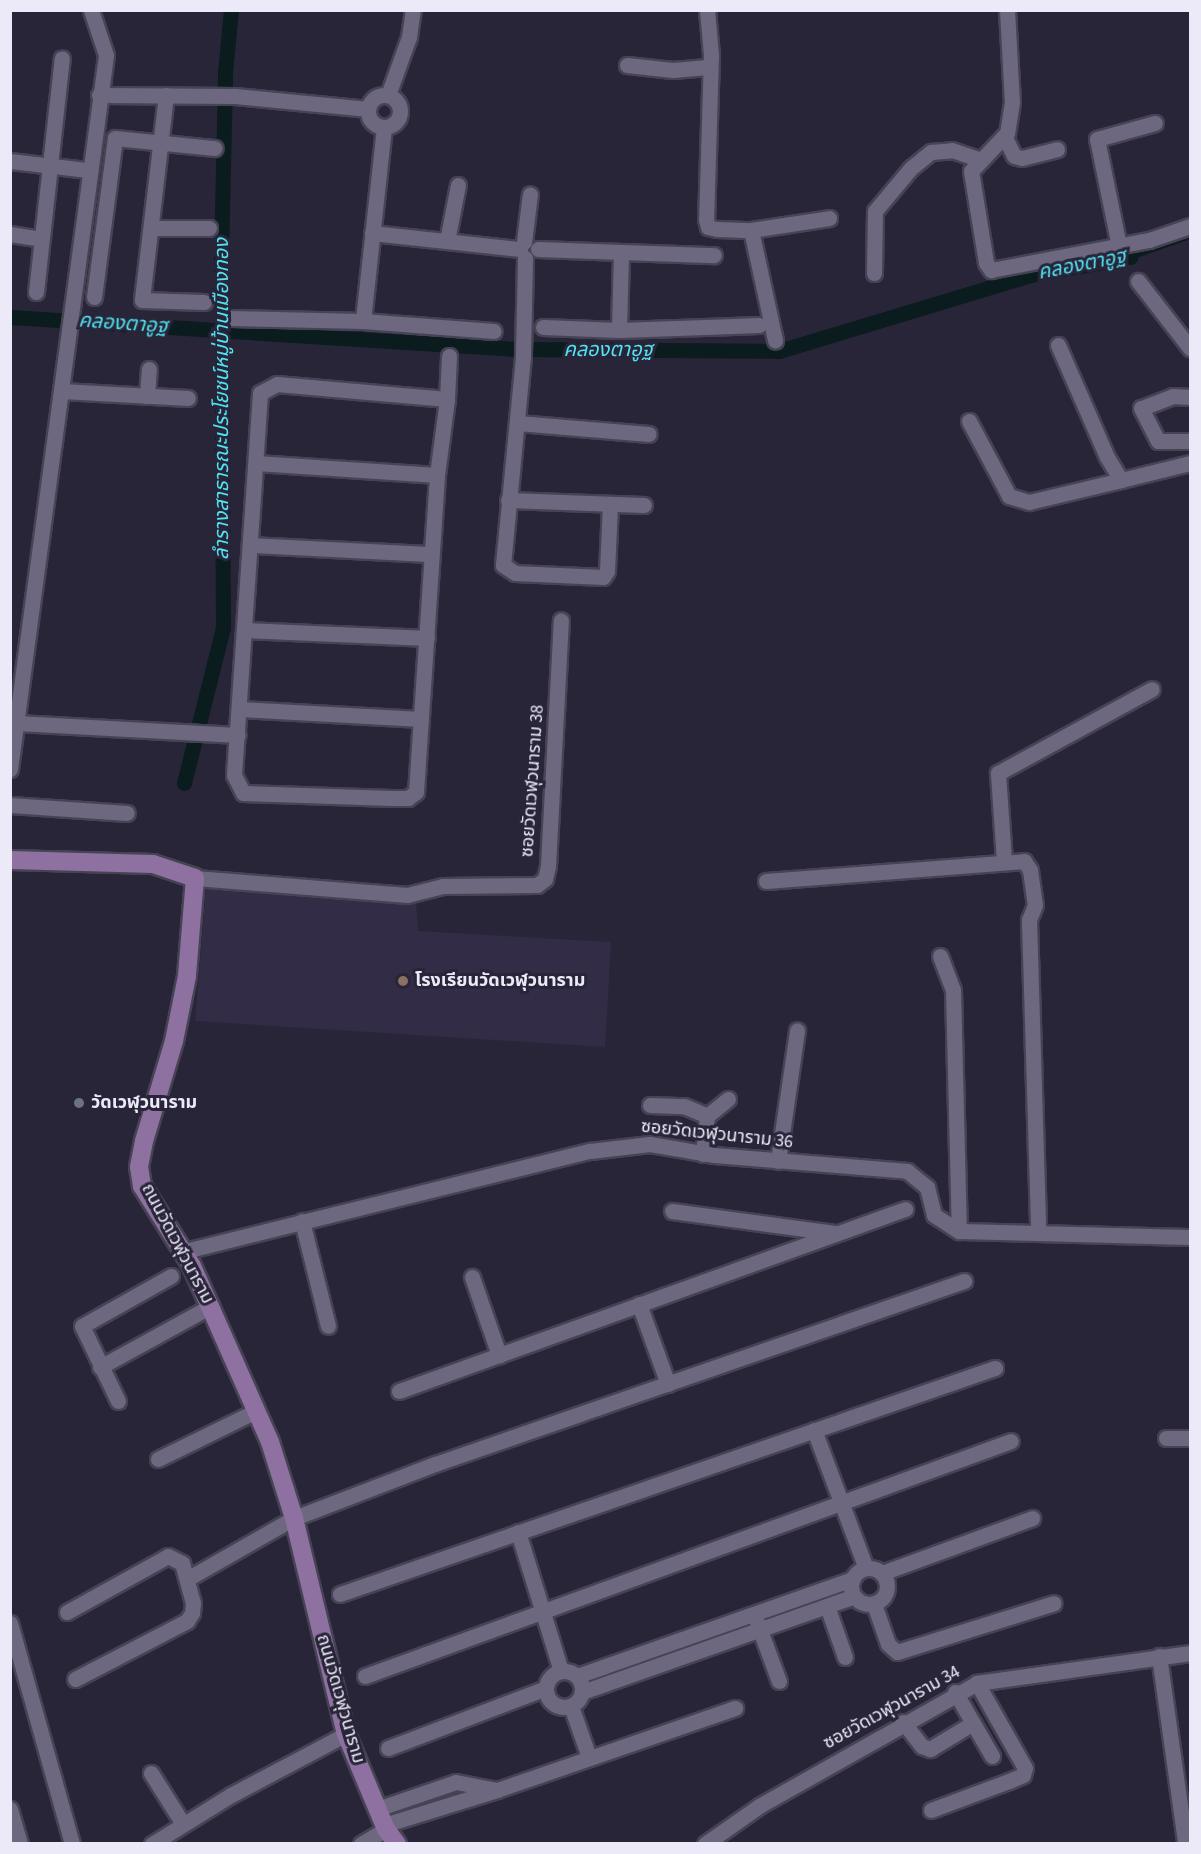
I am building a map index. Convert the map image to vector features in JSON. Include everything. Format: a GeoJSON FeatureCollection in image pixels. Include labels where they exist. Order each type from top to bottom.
{"type":"FeatureCollection","features":[{"type":"Feature","properties":{"kind":"street"},"geometry":{"type":"LineString","coordinates":[[10,769],[16,704],[62,391],[88,170],[106,54],[91,10]]}},
{"type":"Feature","properties":{"kind":"street"},"geometry":{"type":"LineString","coordinates":[[388,95],[409,37],[413,10]]}},
{"type":"Feature","properties":{"kind":"street"},"geometry":{"type":"LineString","coordinates":[[707,10],[710,68],[708,227],[751,230],[829,218]]}},
{"type":"Feature","properties":{"kind":"street"},"geometry":{"type":"LineString","coordinates":[[1007,10],[1012,102],[1004,136],[971,171],[986,263],[991,270],[1119,246],[1191,226]]}},
{"type":"Feature","properties":{"kind":"street"},"geometry":{"type":"LineString","coordinates":[[36,292],[48,166],[62,58]]}},
{"type":"Feature","properties":{"kind":"street"},"geometry":{"type":"LineString","coordinates":[[627,65],[673,70],[710,68]]}},
{"type":"Feature","properties":{"kind":"street"},"geometry":{"type":"LineString","coordinates":[[99,95],[218,95],[368,109]]}},
{"type":"Feature","properties":{"kind":"street"},"geometry":{"type":"LineString","coordinates":[[166,95],[142,300],[204,302]]}},
{"type":"Feature","properties":{"kind":"street"},"geometry":{"type":"LineString","coordinates":[[384,128],[372,122],[368,109],[375,98],[388,95]]}},
{"type":"Feature","properties":{"kind":"street"},"geometry":{"type":"LineString","coordinates":[[384,128],[396,122],[401,110],[388,95]]}},
{"type":"Feature","properties":{"kind":"street"},"geometry":{"type":"LineString","coordinates":[[1119,246],[1097,139],[1155,123]]}},
{"type":"Feature","properties":{"kind":"street"},"geometry":{"type":"LineString","coordinates":[[363,321],[384,128]]}},
{"type":"Feature","properties":{"kind":"street"},"geometry":{"type":"LineString","coordinates":[[1004,136],[1014,156],[1022,158],[1057,149]]}},
{"type":"Feature","properties":{"kind":"street"},"geometry":{"type":"LineString","coordinates":[[94,297],[115,138],[214,148]]}},
{"type":"Feature","properties":{"kind":"street"},"geometry":{"type":"LineString","coordinates":[[874,273],[875,211],[911,168],[931,152],[952,150],[981,160]]}},
{"type":"Feature","properties":{"kind":"street"},"geometry":{"type":"LineString","coordinates":[[10,161],[88,170]]}},
{"type":"Feature","properties":{"kind":"street"},"geometry":{"type":"LineString","coordinates":[[447,241],[458,185]]}},
{"type":"Feature","properties":{"kind":"street"},"geometry":{"type":"LineString","coordinates":[[530,194],[524,357],[501,560],[505,568],[515,573],[597,578],[607,571],[610,504]]}},
{"type":"Feature","properties":{"kind":"street"},"geometry":{"type":"LineString","coordinates":[[151,228],[209,228]]}},
{"type":"Feature","properties":{"kind":"street"},"geometry":{"type":"LineString","coordinates":[[751,230],[775,340]]}},
{"type":"Feature","properties":{"kind":"street"},"geometry":{"type":"LineString","coordinates":[[372,233],[527,249],[714,255]]}},
{"type":"Feature","properties":{"kind":"street"},"geometry":{"type":"LineString","coordinates":[[10,234],[40,239]]}},
{"type":"Feature","properties":{"kind":"street"},"geometry":{"type":"LineString","coordinates":[[619,330],[621,253]]}},
{"type":"Feature","properties":{"kind":"street"},"geometry":{"type":"LineString","coordinates":[[1138,281],[1191,348]]}},
{"type":"Feature","properties":{"kind":"street"},"geometry":{"type":"LineString","coordinates":[[230,318],[363,321],[494,331]]}},
{"type":"Feature","properties":{"kind":"street"},"geometry":{"type":"LineString","coordinates":[[543,327],[619,330],[759,325]]}},
{"type":"Feature","properties":{"kind":"street"},"geometry":{"type":"LineString","coordinates":[[1058,345],[1107,457],[1121,480]]}},
{"type":"Feature","properties":{"kind":"street"},"geometry":{"type":"LineString","coordinates":[[447,399],[268,385],[258,402],[246,630],[234,775],[243,793],[408,798],[420,783],[421,719],[431,554],[437,475],[447,399],[449,356]]}},
{"type":"Feature","properties":{"kind":"street"},"geometry":{"type":"LineString","coordinates":[[147,396],[149,369]]}},
{"type":"Feature","properties":{"kind":"street"},"geometry":{"type":"LineString","coordinates":[[62,391],[188,398]]}},
{"type":"Feature","properties":{"kind":"street"},"geometry":{"type":"LineString","coordinates":[[1191,397],[1173,396],[1141,408],[1158,441],[1191,441]]}},
{"type":"Feature","properties":{"kind":"street"},"geometry":{"type":"LineString","coordinates":[[969,421],[1009,496],[1029,502],[1191,463]]}},
{"type":"Feature","properties":{"kind":"street"},"geometry":{"type":"LineString","coordinates":[[518,423],[649,434]]}},
{"type":"Feature","properties":{"kind":"street"},"geometry":{"type":"LineString","coordinates":[[256,463],[437,475]]}},
{"type":"Feature","properties":{"kind":"street"},"geometry":{"type":"LineString","coordinates":[[508,500],[644,505]]}},
{"type":"Feature","properties":{"kind":"street"},"geometry":{"type":"LineString","coordinates":[[251,545],[431,554]]}},
{"type":"Feature","properties":{"kind":"street","name":"ซอยวัดเวฬุวนาราม 38"},"geometry":{"type":"LineString","coordinates":[[195,878],[407,895],[443,886],[537,885],[545,879],[548,866],[561,620]]}},
{"type":"Feature","properties":{"kind":"street"},"geometry":{"type":"LineString","coordinates":[[246,630],[427,638]]}},
{"type":"Feature","properties":{"kind":"street"},"geometry":{"type":"LineString","coordinates":[[1004,861],[998,773],[1152,689]]}},
{"type":"Feature","properties":{"kind":"street"},"geometry":{"type":"LineString","coordinates":[[240,709],[421,719]]}},
{"type":"Feature","properties":{"kind":"street"},"geometry":{"type":"LineString","coordinates":[[16,723],[238,735]]}},
{"type":"Feature","properties":{"kind":"street"},"geometry":{"type":"LineString","coordinates":[[10,805],[126,813]]}},
{"type":"Feature","properties":{"kind":"street"},"geometry":{"type":"LineString","coordinates":[[10,860],[153,864],[195,878]]}},
{"type":"Feature","properties":{"kind":"street"},"geometry":{"type":"LineString","coordinates":[[766,881],[1024,861],[1030,870],[1035,905],[1029,920],[1038,1231]]}},
{"type":"Feature","properties":{"kind":"street","name":"ถนนวัดเวฬุวนาราม"},"geometry":{"type":"LineString","coordinates":[[195,878],[180,1011],[139,1167],[149,1200],[185,1251],[256,1411],[294,1518],[346,1734],[386,1827]]}},
{"type":"Feature","properties":{"kind":"street"},"geometry":{"type":"LineString","coordinates":[[940,956],[953,990],[959,1232],[1038,1231],[1191,1237]]}},
{"type":"Feature","properties":{"kind":"street"},"geometry":{"type":"LineString","coordinates":[[778,1161],[797,1030]]}},
{"type":"Feature","properties":{"kind":"street"},"geometry":{"type":"LineString","coordinates":[[703,1154],[707,1116],[728,1099]]}},
{"type":"Feature","properties":{"kind":"street"},"geometry":{"type":"LineString","coordinates":[[650,1105],[684,1106],[707,1116]]}},
{"type":"Feature","properties":{"kind":"street","name":"ซอยวัดเวฬุวนาราม 36"},"geometry":{"type":"LineString","coordinates":[[185,1251],[617,1146],[650,1144],[703,1154],[907,1171],[927,1187],[934,1215],[959,1232]]}},
{"type":"Feature","properties":{"kind":"street"},"geometry":{"type":"LineString","coordinates":[[399,1391],[905,1209]]}},
{"type":"Feature","properties":{"kind":"street"},"geometry":{"type":"LineString","coordinates":[[672,1211],[838,1233]]}},
{"type":"Feature","properties":{"kind":"street"},"geometry":{"type":"LineString","coordinates":[[302,1221],[328,1326]]}},
{"type":"Feature","properties":{"kind":"street"},"geometry":{"type":"LineString","coordinates":[[118,1401],[82,1326],[171,1276]]}},
{"type":"Feature","properties":{"kind":"street"},"geometry":{"type":"LineString","coordinates":[[472,1277],[500,1355]]}},
{"type":"Feature","properties":{"kind":"street"},"geometry":{"type":"LineString","coordinates":[[187,1579],[294,1518],[435,1464],[964,1281]]}},
{"type":"Feature","properties":{"kind":"street"},"geometry":{"type":"LineString","coordinates":[[639,1304],[668,1383]]}},
{"type":"Feature","properties":{"kind":"street"},"geometry":{"type":"LineString","coordinates":[[100,1367],[211,1306]]}},
{"type":"Feature","properties":{"kind":"street"},"geometry":{"type":"LineString","coordinates":[[340,1594],[995,1368]]}},
{"type":"Feature","properties":{"kind":"street"},"geometry":{"type":"LineString","coordinates":[[158,1459],[256,1411]]}},
{"type":"Feature","properties":{"kind":"street"},"geometry":{"type":"LineString","coordinates":[[814,1430],[866,1568]]}},
{"type":"Feature","properties":{"kind":"street"},"geometry":{"type":"LineString","coordinates":[[1166,1438],[1191,1438]]}},
{"type":"Feature","properties":{"kind":"street"},"geometry":{"type":"LineString","coordinates":[[365,1676],[1011,1441]]}},
{"type":"Feature","properties":{"kind":"street"},"geometry":{"type":"LineString","coordinates":[[866,1568],[882,1573],[1032,1518]]}},
{"type":"Feature","properties":{"kind":"street"},"geometry":{"type":"LineString","coordinates":[[518,1532],[545,1611],[561,1671]]}},
{"type":"Feature","properties":{"kind":"street"},"geometry":{"type":"LineString","coordinates":[[67,1612],[168,1556],[182,1563],[193,1604],[192,1613],[187,1620],[75,1679]]}},
{"type":"Feature","properties":{"kind":"street"},"geometry":{"type":"LineString","coordinates":[[388,1748],[546,1688],[551,1676],[561,1671],[577,1676],[852,1579],[866,1568]]}},
{"type":"Feature","properties":{"kind":"street"},"geometry":{"type":"LineString","coordinates":[[852,1579],[854,1596],[864,1604],[874,1604],[882,1600],[887,1589],[882,1573]]}},
{"type":"Feature","properties":{"kind":"street"},"geometry":{"type":"LineString","coordinates":[[571,1706],[582,1692],[854,1596]]}},
{"type":"Feature","properties":{"kind":"street"},"geometry":{"type":"LineString","coordinates":[[874,1604],[888,1644],[897,1653],[1054,1603]]}},
{"type":"Feature","properties":{"kind":"street"},"geometry":{"type":"LineString","coordinates":[[826,1606],[844,1657]]}},
{"type":"Feature","properties":{"kind":"street"},"geometry":{"type":"LineString","coordinates":[[753,1614],[779,1681]]}},
{"type":"Feature","properties":{"kind":"street"},"geometry":{"type":"LineString","coordinates":[[10,1623],[72,1844]]}},
{"type":"Feature","properties":{"kind":"street","name":"ซอยวัดเวฬุวนาราม 34"},"geometry":{"type":"LineString","coordinates":[[705,1844],[759,1806],[955,1692],[977,1683],[1191,1653]]}},
{"type":"Feature","properties":{"kind":"street"},"geometry":{"type":"LineString","coordinates":[[1160,1656],[1185,1842]]}},
{"type":"Feature","properties":{"kind":"street"},"geometry":{"type":"LineString","coordinates":[[577,1676],[582,1692]]}},
{"type":"Feature","properties":{"kind":"street"},"geometry":{"type":"LineString","coordinates":[[931,1810],[1023,1775],[1025,1768],[977,1683]]}},
{"type":"Feature","properties":{"kind":"street"},"geometry":{"type":"LineString","coordinates":[[546,1688],[553,1703],[571,1706]]}},
{"type":"Feature","properties":{"kind":"street"},"geometry":{"type":"LineString","coordinates":[[955,1692],[992,1755]]}},
{"type":"Feature","properties":{"kind":"street"},"geometry":{"type":"LineString","coordinates":[[571,1706],[590,1757]]}},
{"type":"Feature","properties":{"kind":"street"},"geometry":{"type":"LineString","coordinates":[[361,1844],[386,1827],[735,1708]]}},
{"type":"Feature","properties":{"kind":"street"},"geometry":{"type":"LineString","coordinates":[[903,1722],[922,1746],[930,1749],[973,1723]]}},
{"type":"Feature","properties":{"kind":"street"},"geometry":{"type":"LineString","coordinates":[[152,1844],[183,1824],[346,1734]]}},
{"type":"Feature","properties":{"kind":"street"},"geometry":{"type":"LineString","coordinates":[[151,1773],[183,1824]]}},
{"type":"Feature","properties":{"kind":"street"},"geometry":{"type":"LineString","coordinates":[[10,1809],[20,1844]]}},
{"type":"Feature","properties":{"kind":"shaded area","name":"โรงเรียนวัดเวฬุวนาราม"},"geometry":{"type":"Polygon","coordinates":[[[206,888],[416,903],[418,931],[611,942],[605,1047],[195,1021],[206,888]]]}},
{"type":"Feature","properties":{"kind":"waterway","name":"ลำรางสาธารณะประโยชน์หมู่บ้านเมืองทอง"},"geometry":{"type":"LineString","coordinates":[[184,783],[223,628],[221,256],[225,73],[231,10]]}},
{"type":"Feature","properties":{"kind":"waterway","name":"คลองตาอูฐ"},"geometry":{"type":"LineString","coordinates":[[1130,257],[1190,236]]}},
{"type":"Feature","properties":{"kind":"waterway","name":"คลองตาอูฐ"},"geometry":{"type":"LineString","coordinates":[[10,317],[516,349],[779,351],[1030,275],[1130,257]]}},
{"type":"Feature","properties":{"kind":"place","name":"โรงเรียนวัดเวฬุวนาราม"},"geometry":{"type":"Point","coordinates":[403,981]}},
{"type":"Feature","properties":{"kind":"place","name":"วัดเวฬุวนาราม"},"geometry":{"type":"Point","coordinates":[79,1103]}}]}
